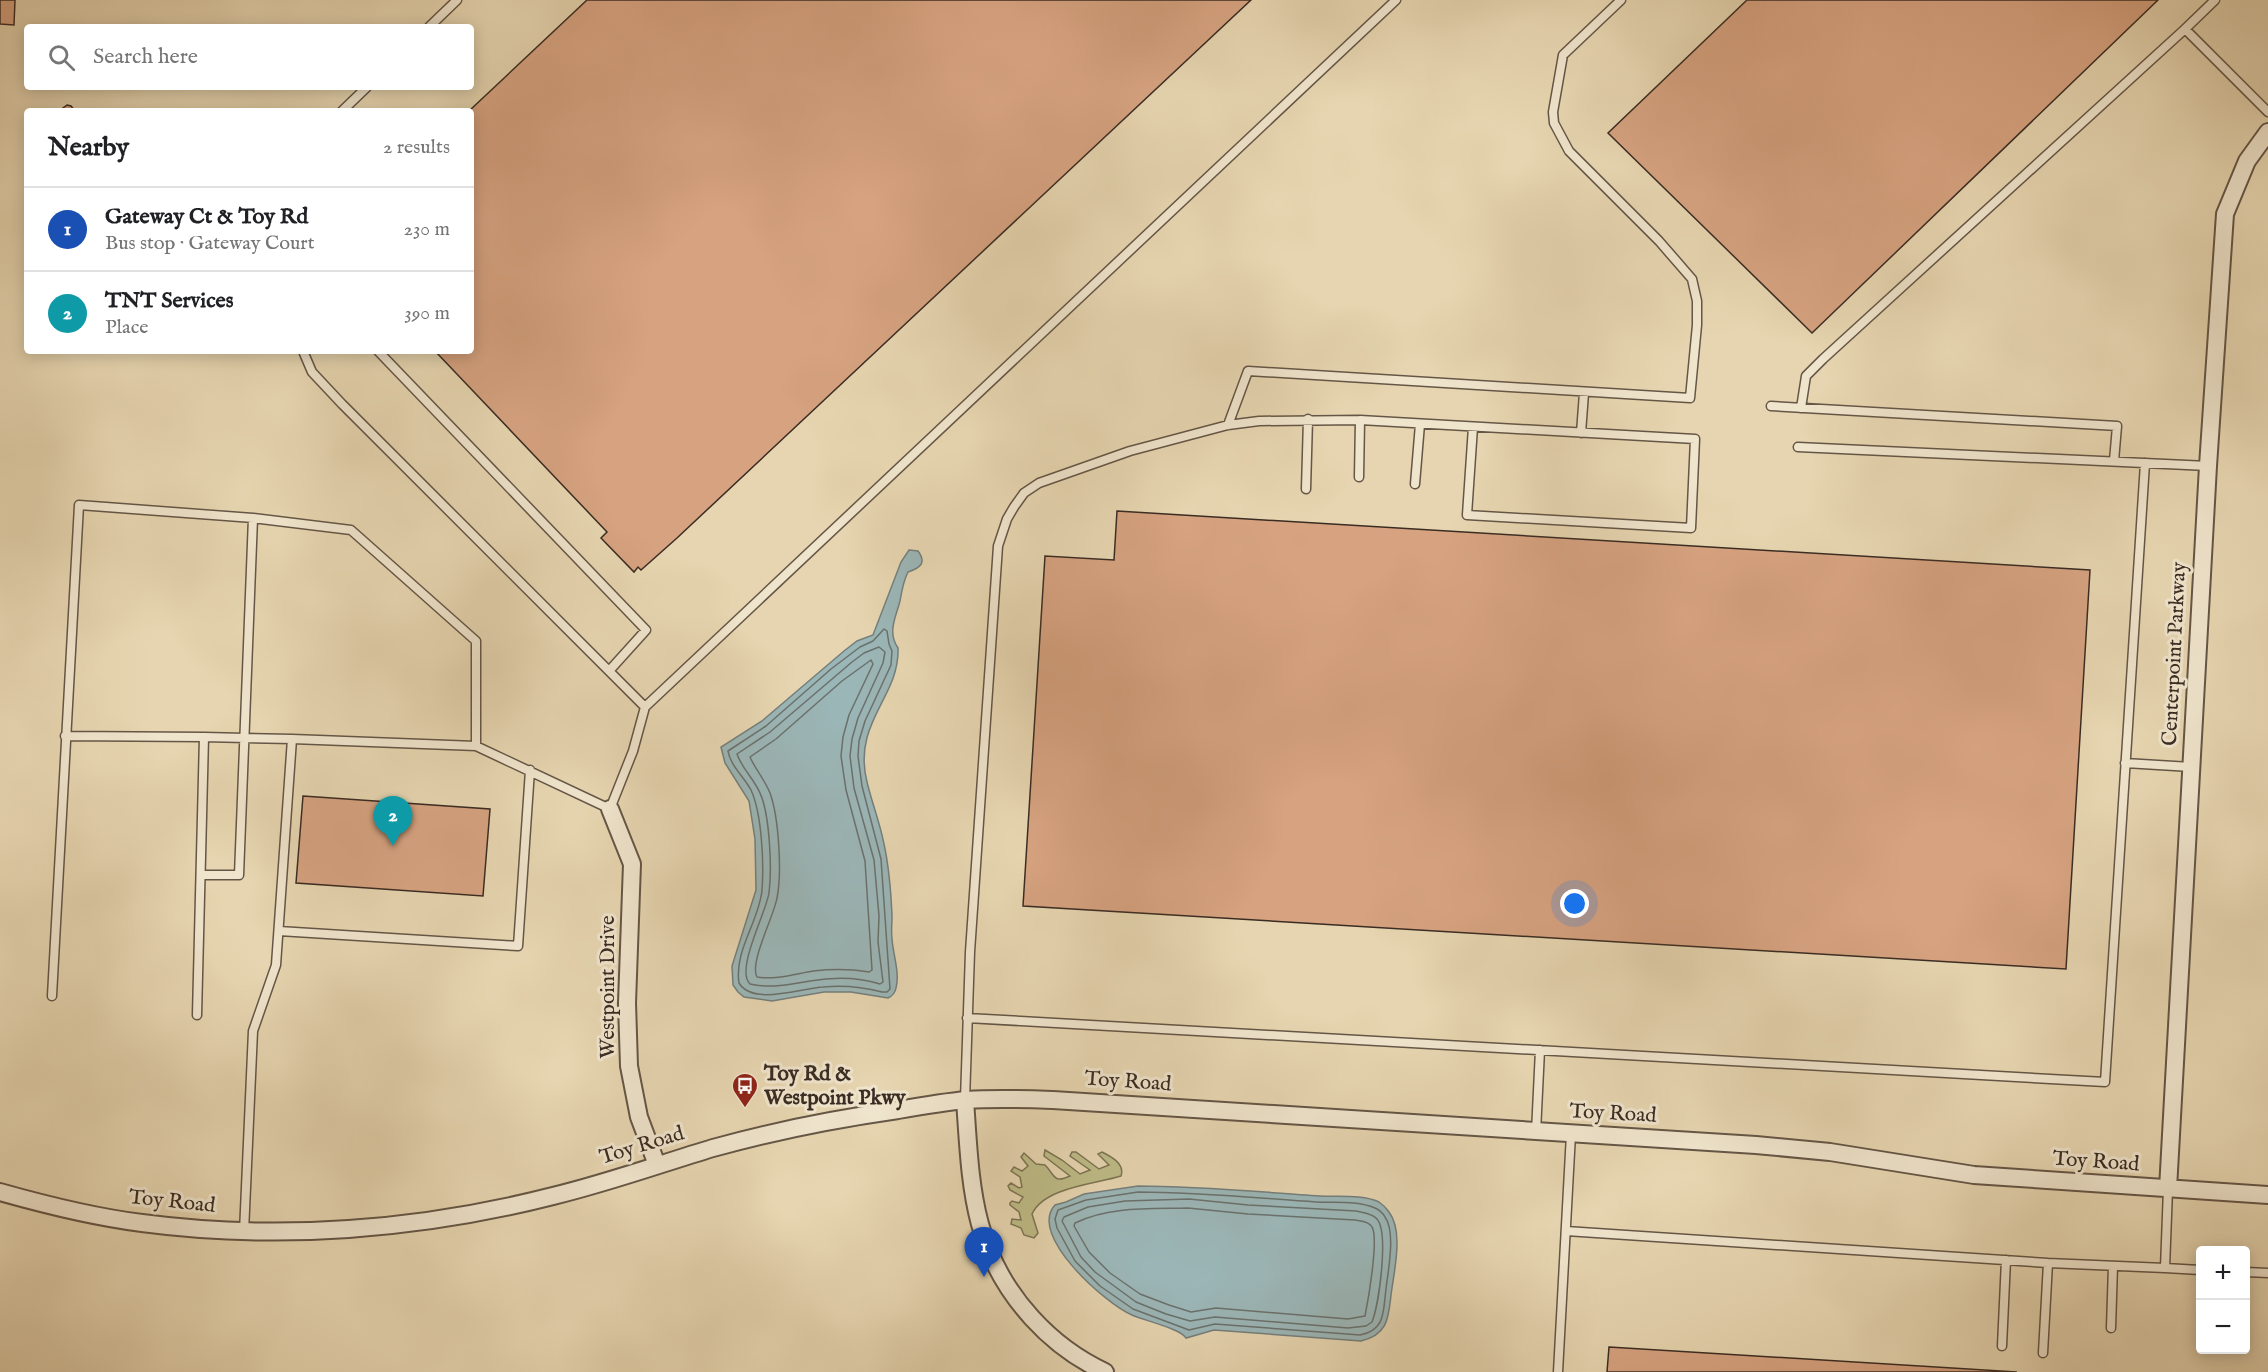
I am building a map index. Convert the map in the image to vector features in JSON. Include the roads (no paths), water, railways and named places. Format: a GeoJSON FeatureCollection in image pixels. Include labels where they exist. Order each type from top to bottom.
{"type":"FeatureCollection","features":[{"type":"Feature","properties":{"kind":"street","name":"Centerpoint Parkway"},"geometry":{"type":"LineString","coordinates":[[2168,1189],[2224,214],[2247,161],[2268,132]]}},
{"type":"Feature","properties":{"kind":"street","name":"Westpoint Drive"},"geometry":{"type":"LineString","coordinates":[[610,809],[632,864],[627,1003],[629,1066],[639,1117],[657,1165]]}},
{"type":"Feature","properties":{"kind":"street","name":"Toy Road"},"geometry":{"type":"LineString","coordinates":[[0,1192],[77,1212],[139,1223],[244,1232],[345,1229],[435,1219],[554,1196],[657,1165],[796,1128],[862,1115],[965,1100],[1053,1100],[1830,1152],[1974,1175],[2268,1195]]}},
{"type":"Feature","properties":{"kind":"street"},"geometry":{"type":"LineString","coordinates":[[965,1100],[974,1202],[987,1251],[997,1271],[1015,1299],[1039,1326],[1059,1344],[1105,1372]]}},
{"type":"Feature","properties":{"kind":"lane"},"geometry":{"type":"LineString","coordinates":[[432,24],[457,0]]}},
{"type":"Feature","properties":{"kind":"lane"},"geometry":{"type":"LineString","coordinates":[[65,736],[292,739],[476,746],[610,809],[633,751],[645,707],[1396,0]]}},
{"type":"Feature","properties":{"kind":"lane"},"geometry":{"type":"LineString","coordinates":[[1228,425],[1248,371],[1690,398],[1697,324],[1697,300],[1692,279],[1665,248],[1569,150],[1554,123],[1553,112],[1563,54],[1621,0]]}},
{"type":"Feature","properties":{"kind":"lane"},"geometry":{"type":"LineString","coordinates":[[1801,408],[1806,376],[1823,358],[2215,0]]}},
{"type":"Feature","properties":{"kind":"lane"},"geometry":{"type":"LineString","coordinates":[[2185,29],[2268,112]]}},
{"type":"Feature","properties":{"kind":"lane"},"geometry":{"type":"LineString","coordinates":[[345,108],[364,90]]}},
{"type":"Feature","properties":{"kind":"lane"},"geometry":{"type":"LineString","coordinates":[[304,354],[312,372],[342,404],[645,707]]}},
{"type":"Feature","properties":{"kind":"lane"},"geometry":{"type":"LineString","coordinates":[[381,354],[646,630],[609,671]]}},
{"type":"Feature","properties":{"kind":"lane"},"geometry":{"type":"LineString","coordinates":[[1581,433],[1584,393]]}},
{"type":"Feature","properties":{"kind":"lane"},"geometry":{"type":"LineString","coordinates":[[1771,406],[2117,426],[2114,461]]}},
{"type":"Feature","properties":{"kind":"lane"},"geometry":{"type":"LineString","coordinates":[[1306,489],[1308,419]]}},
{"type":"Feature","properties":{"kind":"lane"},"geometry":{"type":"LineString","coordinates":[[965,1100],[970,952],[996,563],[998,546],[1006,519],[1024,493],[1039,483],[1130,451],[1228,425],[1259,420],[1308,419],[1420,423],[1473,426],[1581,433],[1695,439],[1691,528],[1467,515],[1473,426]]}},
{"type":"Feature","properties":{"kind":"lane"},"geometry":{"type":"LineString","coordinates":[[1359,477],[1360,420]]}},
{"type":"Feature","properties":{"kind":"lane"},"geometry":{"type":"LineString","coordinates":[[1415,484],[1420,423]]}},
{"type":"Feature","properties":{"kind":"lane"},"geometry":{"type":"LineString","coordinates":[[1798,447],[2208,466]]}},
{"type":"Feature","properties":{"kind":"lane"},"geometry":{"type":"LineString","coordinates":[[968,1018],[2104,1082],[2145,463]]}},
{"type":"Feature","properties":{"kind":"lane"},"geometry":{"type":"LineString","coordinates":[[52,996],[79,505],[253,518],[351,530],[476,641],[476,746]]}},
{"type":"Feature","properties":{"kind":"lane"},"geometry":{"type":"LineString","coordinates":[[201,875],[239,875],[253,518]]}},
{"type":"Feature","properties":{"kind":"lane"},"geometry":{"type":"LineString","coordinates":[[197,1015],[204,737]]}},
{"type":"Feature","properties":{"kind":"lane"},"geometry":{"type":"LineString","coordinates":[[244,1232],[253,1031],[276,966],[292,739]]}},
{"type":"Feature","properties":{"kind":"lane"},"geometry":{"type":"LineString","coordinates":[[2125,763],[2191,767]]}},
{"type":"Feature","properties":{"kind":"lane"},"geometry":{"type":"LineString","coordinates":[[279,932],[518,946],[530,770]]}},
{"type":"Feature","properties":{"kind":"lane"},"geometry":{"type":"LineString","coordinates":[[1536,1132],[1540,1050]]}},
{"type":"Feature","properties":{"kind":"lane"},"geometry":{"type":"LineString","coordinates":[[1558,1372],[1571,1134]]}},
{"type":"Feature","properties":{"kind":"lane"},"geometry":{"type":"LineString","coordinates":[[2165,1268],[2168,1189]]}},
{"type":"Feature","properties":{"kind":"lane"},"geometry":{"type":"LineString","coordinates":[[1566,1231],[2048,1263],[2196,1270]]}},
{"type":"Feature","properties":{"kind":"lane"},"geometry":{"type":"LineString","coordinates":[[2002,1347],[2006,1260]]}},
{"type":"Feature","properties":{"kind":"lane"},"geometry":{"type":"LineString","coordinates":[[2043,1353],[2048,1263]]}},
{"type":"Feature","properties":{"kind":"lane"},"geometry":{"type":"LineString","coordinates":[[2111,1328],[2113,1266]]}},
{"type":"Feature","properties":{"kind":"lane"},"geometry":{"type":"LineString","coordinates":[[2250,1272],[2268,1273]]}},
{"type":"Feature","properties":{"kind":"water"},"geometry":{"type":"Polygon","coordinates":[[[909,550],[918,551],[922,562],[919,567],[908,572],[904,583],[893,630],[898,648],[897,665],[871,726],[864,761],[867,782],[886,853],[897,976],[895,992],[888,998],[851,992],[824,992],[772,1001],[744,997],[733,985],[732,966],[756,890],[755,839],[749,801],[725,763],[721,747],[762,721],[857,641],[873,635],[901,562],[909,550]]]}},
{"type":"Feature","properties":{"kind":"water"},"geometry":{"type":"Polygon","coordinates":[[[1138,1186],[1358,1197],[1379,1202],[1393,1220],[1397,1238],[1390,1306],[1383,1328],[1371,1338],[1361,1341],[1214,1330],[1186,1338],[1177,1331],[1132,1315],[1105,1297],[1073,1267],[1060,1250],[1052,1233],[1049,1218],[1055,1205],[1084,1194],[1138,1186]]]}},
{"type":"Feature","properties":{"kind":"place","name":"TNT Services"},"geometry":{"type":"Point","coordinates":[393,846]}},
{"type":"Feature","properties":{"kind":"place","name":"Toy Rd & Westpoint Pkwy"},"geometry":{"type":"Point","coordinates":[745,1109]}},
{"type":"Feature","properties":{"kind":"place","name":"Gateway Ct & Toy Rd"},"geometry":{"type":"Point","coordinates":[984,1277]}}]}
